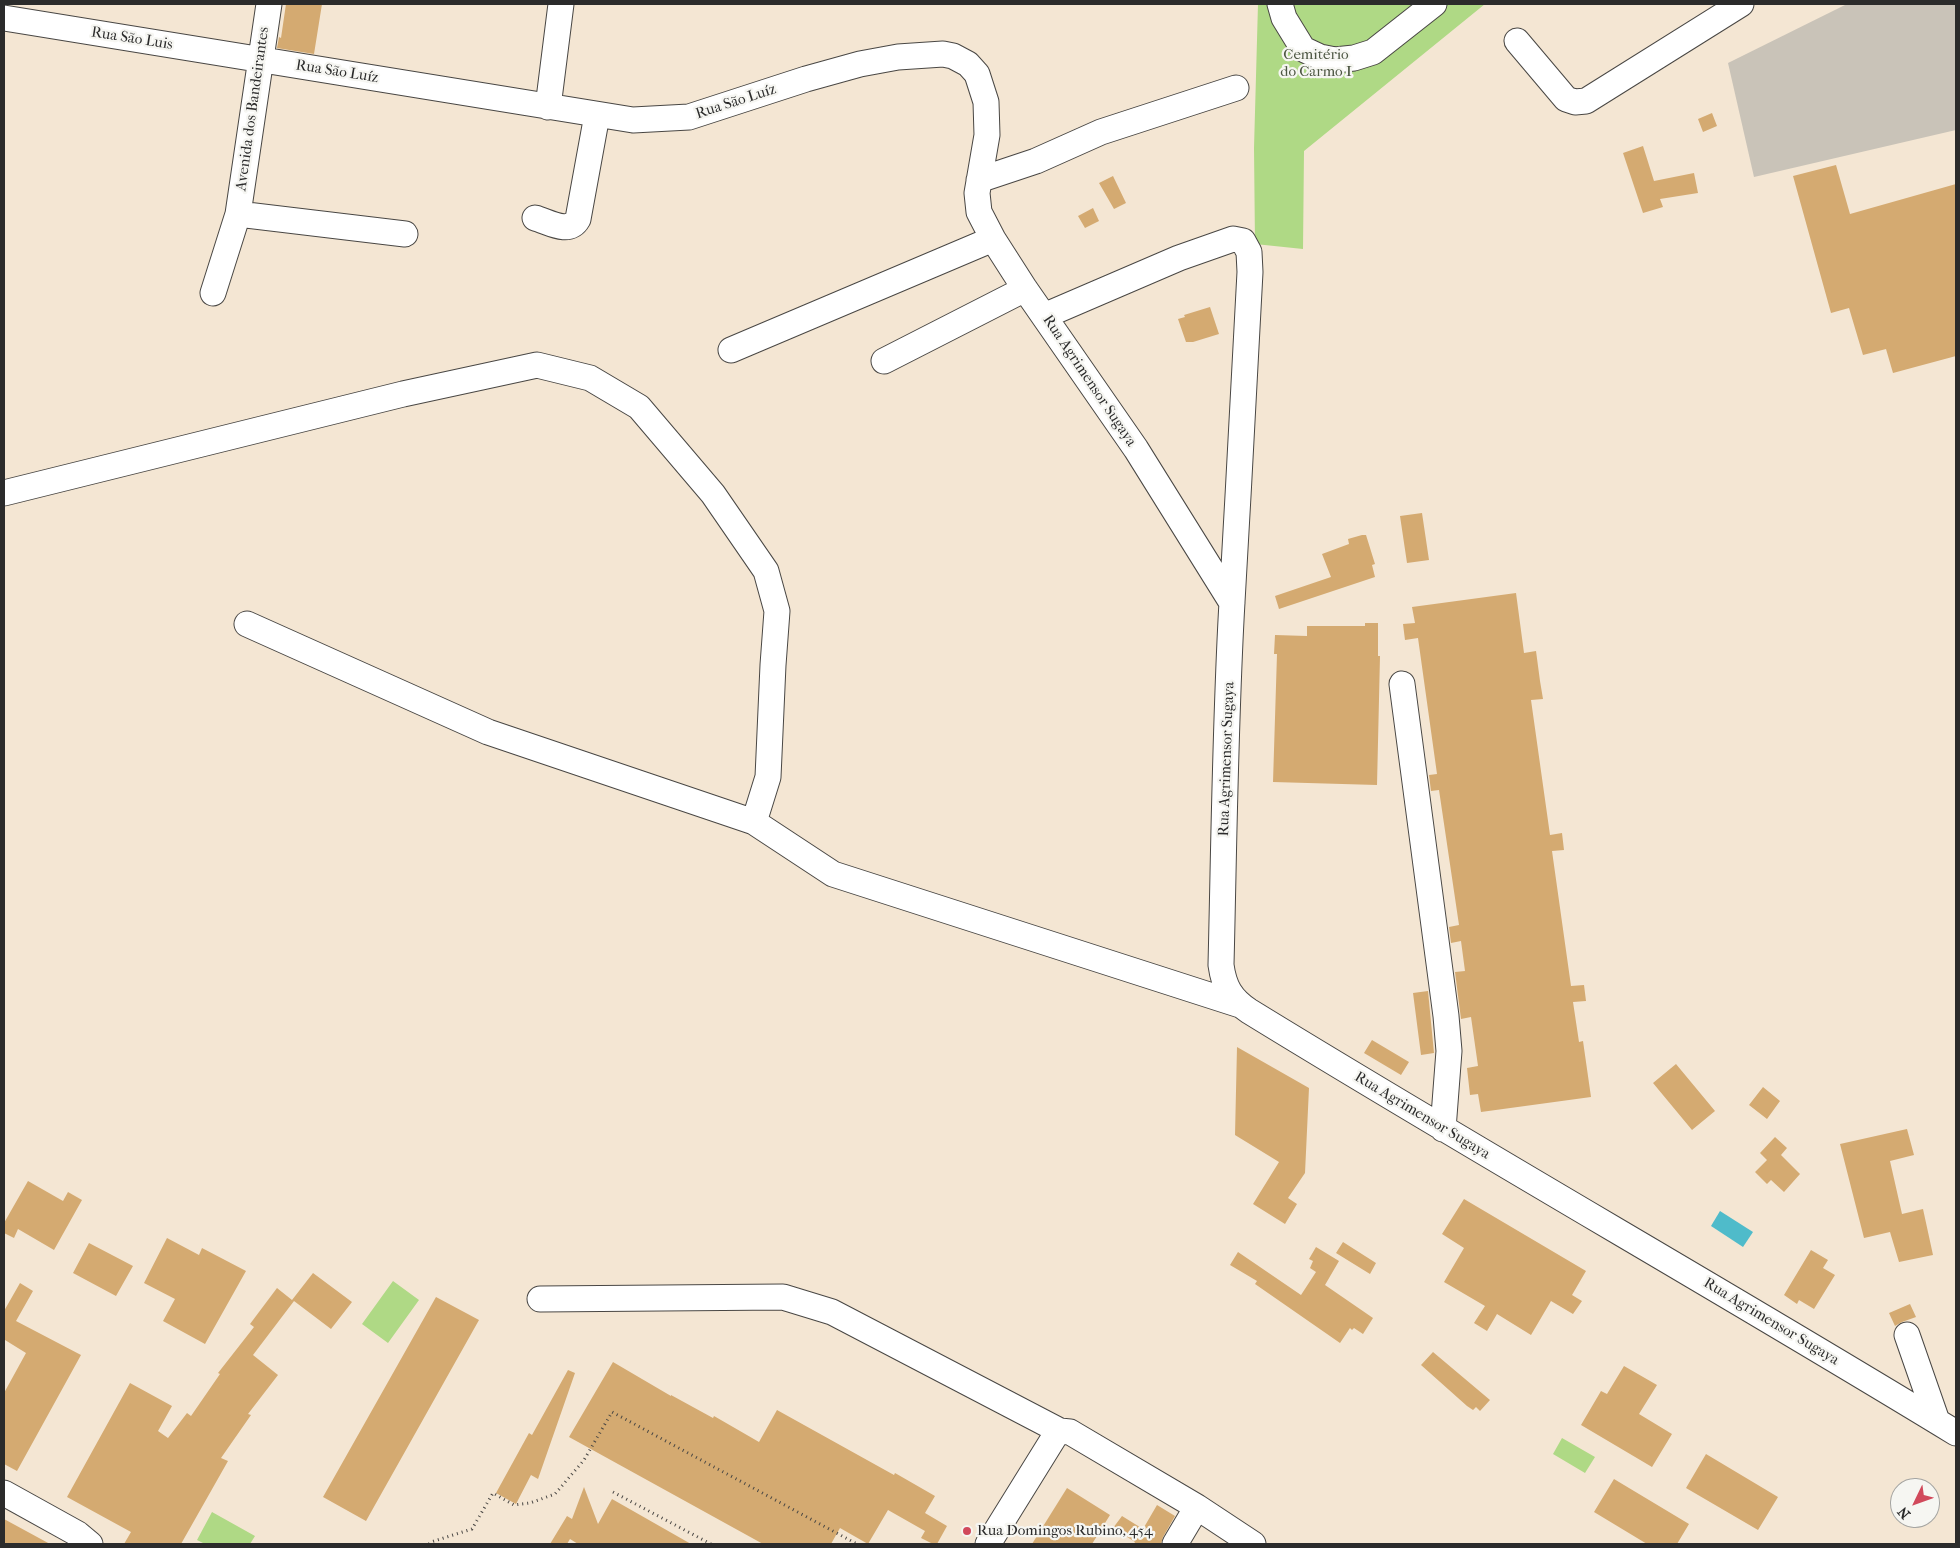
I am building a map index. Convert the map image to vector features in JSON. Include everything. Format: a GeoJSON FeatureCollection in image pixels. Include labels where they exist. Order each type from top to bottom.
{"type":"FeatureCollection","features":[{"type":"Feature","properties":{"kind":"street","name":"Avenida dos Bandeirantes"},"geometry":{"type":"LineString","coordinates":[[213,293],[238,214],[269,4]]}},
{"type":"Feature","properties":{"kind":"street"},"geometry":{"type":"LineString","coordinates":[[548,107],[561,4]]}},
{"type":"Feature","properties":{"kind":"street"},"geometry":{"type":"LineString","coordinates":[[1280,4],[1284,18],[1303,50],[1320,57],[1336,60],[1354,58],[1373,52],[1434,4]]}},
{"type":"Feature","properties":{"kind":"street"},"geometry":{"type":"LineString","coordinates":[[1517,41],[1566,99],[1576,102],[1586,101],[1741,4]]}},
{"type":"Feature","properties":{"kind":"street","name":"Rua São Luis"},"geometry":{"type":"LineString","coordinates":[[4,18],[260,60]]}},
{"type":"Feature","properties":{"kind":"street","name":"Rua São Luíz"},"geometry":{"type":"LineString","coordinates":[[260,60],[634,120],[690,118],[806,79],[860,64],[898,57],[943,54],[953,56],[974,69],[986,102],[987,134],[979,180]]}},
{"type":"Feature","properties":{"kind":"street"},"geometry":{"type":"LineString","coordinates":[[979,180],[1036,160],[1101,132],[1236,88]]}},
{"type":"Feature","properties":{"kind":"street"},"geometry":{"type":"LineString","coordinates":[[535,218],[568,227],[574,224],[578,218],[597,115]]}},
{"type":"Feature","properties":{"kind":"street","name":"Rua Agrimensor Sugaya"},"geometry":{"type":"LineString","coordinates":[[979,180],[977,193],[979,212],[993,239],[1025,289],[1136,448],[1232,603]]}},
{"type":"Feature","properties":{"kind":"street"},"geometry":{"type":"LineString","coordinates":[[238,214],[405,234]]}},
{"type":"Feature","properties":{"kind":"street"},"geometry":{"type":"LineString","coordinates":[[731,350],[993,239]]}},
{"type":"Feature","properties":{"kind":"street","name":"Rua Agrimensor Sugaya"},"geometry":{"type":"LineString","coordinates":[[1044,316],[1179,258],[1233,239],[1243,241],[1250,252],[1241,470],[1232,603],[1221,965],[1223,981],[1229,994],[1240,1005],[1443,1129],[1640,1243],[1946,1427]]}},
{"type":"Feature","properties":{"kind":"street"},"geometry":{"type":"LineString","coordinates":[[884,361],[1025,289]]}},
{"type":"Feature","properties":{"kind":"street"},"geometry":{"type":"LineString","coordinates":[[4,493],[403,394],[537,365],[590,378],[639,408],[713,494],[766,571],[778,611],[773,665],[768,777],[754,822]]}},
{"type":"Feature","properties":{"kind":"street"},"geometry":{"type":"LineString","coordinates":[[247,624],[488,732],[754,822],[833,874],[1240,1005]]}},
{"type":"Feature","properties":{"kind":"street"},"geometry":{"type":"LineString","coordinates":[[1402,684],[1446,1016],[1449,1051],[1443,1129]]}},
{"type":"Feature","properties":{"kind":"street"},"geometry":{"type":"LineString","coordinates":[[540,1299],[783,1298],[832,1312],[1060,1431],[1070,1432],[1253,1544]]}},
{"type":"Feature","properties":{"kind":"street"},"geometry":{"type":"LineString","coordinates":[[1907,1335],[1946,1427]]}},
{"type":"Feature","properties":{"kind":"street"},"geometry":{"type":"LineString","coordinates":[[988,1544],[1054,1436],[1060,1431]]}},
{"type":"Feature","properties":{"kind":"street"},"geometry":{"type":"LineString","coordinates":[[4,1493],[78,1534],[90,1544]]}},
{"type":"Feature","properties":{"kind":"street"},"geometry":{"type":"LineString","coordinates":[[1175,1544],[1197,1508]]}},
{"type":"Feature","properties":{"kind":"path"},"geometry":{"type":"LineString","coordinates":[[429,1544],[472,1529],[492,1493],[514,1505],[530,1503],[555,1494],[584,1460],[612,1412],[857,1544]]}},
{"type":"Feature","properties":{"kind":"path"},"geometry":{"type":"LineString","coordinates":[[613,1492],[711,1544]]}},
{"type":"Feature","properties":{"kind":"shaded area"},"geometry":{"type":"Polygon","coordinates":[[[1847,4],[1956,4],[1956,130],[1754,177],[1728,63],[1847,4]]]}},
{"type":"Feature","properties":{"kind":"green space","name":"Cemitério do Carmo I"},"geometry":{"type":"Polygon","coordinates":[[[1258,4],[1485,4],[1304,151],[1303,249],[1255,244],[1254,148],[1258,4]]]}},
{"type":"Feature","properties":{"kind":"green space"},"geometry":{"type":"Polygon","coordinates":[[[393,1281],[419,1300],[388,1343],[362,1324],[393,1281]]]}},
{"type":"Feature","properties":{"kind":"green space"},"geometry":{"type":"Polygon","coordinates":[[[1562,1438],[1595,1457],[1585,1473],[1553,1454],[1562,1438]]]}},
{"type":"Feature","properties":{"kind":"green space"},"geometry":{"type":"Polygon","coordinates":[[[212,1512],[255,1536],[250,1544],[205,1544],[197,1540],[212,1512]]]}},
{"type":"Feature","properties":{"kind":"water"},"geometry":{"type":"Polygon","coordinates":[[[1720,1211],[1753,1232],[1743,1247],[1711,1226],[1720,1211]]]}},
{"type":"Feature","properties":{"kind":"building"},"geometry":{"type":"Polygon","coordinates":[[[286,4],[322,4],[314,54],[277,48],[279,37],[281,38],[286,4]]]}},
{"type":"Feature","properties":{"kind":"building"},"geometry":{"type":"Polygon","coordinates":[[[1712,113],[1717,126],[1703,132],[1698,119],[1712,113]]]}},
{"type":"Feature","properties":{"kind":"building"},"geometry":{"type":"Polygon","coordinates":[[[1643,146],[1654,181],[1694,173],[1698,193],[1660,199],[1663,207],[1643,213],[1623,153],[1643,146]]]}},
{"type":"Feature","properties":{"kind":"building"},"geometry":{"type":"Polygon","coordinates":[[[1836,165],[1850,214],[1956,184],[1956,356],[1893,373],[1886,349],[1863,355],[1849,308],[1831,313],[1793,176],[1836,165]]]}},
{"type":"Feature","properties":{"kind":"building"},"geometry":{"type":"Polygon","coordinates":[[[1113,176],[1126,203],[1114,209],[1099,183],[1113,176]]]}},
{"type":"Feature","properties":{"kind":"building"},"geometry":{"type":"Polygon","coordinates":[[[1093,208],[1099,221],[1085,228],[1078,216],[1093,208]]]}},
{"type":"Feature","properties":{"kind":"building"},"geometry":{"type":"Polygon","coordinates":[[[1210,307],[1219,334],[1193,342],[1186,342],[1178,319],[1185,317],[1184,315],[1210,307]]]}},
{"type":"Feature","properties":{"kind":"building"},"geometry":{"type":"Polygon","coordinates":[[[1422,513],[1429,560],[1407,563],[1400,516],[1422,513]]]}},
{"type":"Feature","properties":{"kind":"building"},"geometry":{"type":"Polygon","coordinates":[[[1366,535],[1375,564],[1372,565],[1375,577],[1279,609],[1275,596],[1331,577],[1322,554],[1349,544],[1348,539],[1366,535]]]}},
{"type":"Feature","properties":{"kind":"building"},"geometry":{"type":"Polygon","coordinates":[[[1516,593],[1524,653],[1536,651],[1543,699],[1531,700],[1550,835],[1562,833],[1564,850],[1552,851],[1571,986],[1584,985],[1586,1001],[1573,1002],[1579,1042],[1583,1041],[1591,1097],[1481,1112],[1478,1094],[1470,1095],[1467,1068],[1478,1066],[1471,1017],[1461,1019],[1455,972],[1465,971],[1461,941],[1451,943],[1449,927],[1459,925],[1439,790],[1431,791],[1429,775],[1437,774],[1418,638],[1405,640],[1403,624],[1415,623],[1412,607],[1516,593]]]}},
{"type":"Feature","properties":{"kind":"building"},"geometry":{"type":"Polygon","coordinates":[[[1365,623],[1378,623],[1378,656],[1380,656],[1377,785],[1273,782],[1277,654],[1274,654],[1275,635],[1307,636],[1307,626],[1365,626],[1365,623]]]}},
{"type":"Feature","properties":{"kind":"building"},"geometry":{"type":"Polygon","coordinates":[[[1428,991],[1434,1053],[1421,1055],[1413,993],[1428,991]]]}},
{"type":"Feature","properties":{"kind":"building"},"geometry":{"type":"Polygon","coordinates":[[[1372,1040],[1409,1062],[1401,1075],[1364,1053],[1372,1040]]]}},
{"type":"Feature","properties":{"kind":"building"},"geometry":{"type":"Polygon","coordinates":[[[1237,1047],[1309,1088],[1305,1173],[1288,1198],[1297,1204],[1285,1224],[1253,1204],[1279,1162],[1235,1135],[1237,1047]]]}},
{"type":"Feature","properties":{"kind":"building"},"geometry":{"type":"Polygon","coordinates":[[[1676,1064],[1715,1111],[1692,1130],[1653,1083],[1676,1064]]]}},
{"type":"Feature","properties":{"kind":"building"},"geometry":{"type":"Polygon","coordinates":[[[1763,1087],[1780,1101],[1767,1119],[1749,1105],[1763,1087]]]}},
{"type":"Feature","properties":{"kind":"building"},"geometry":{"type":"Polygon","coordinates":[[[1907,1129],[1914,1155],[1890,1161],[1902,1214],[1923,1209],[1933,1255],[1899,1262],[1890,1232],[1864,1238],[1840,1144],[1907,1129]]]}},
{"type":"Feature","properties":{"kind":"building"},"geometry":{"type":"Polygon","coordinates":[[[1775,1137],[1787,1148],[1781,1155],[1800,1174],[1784,1192],[1771,1180],[1767,1184],[1755,1172],[1767,1160],[1760,1153],[1775,1137]]]}},
{"type":"Feature","properties":{"kind":"building"},"geometry":{"type":"Polygon","coordinates":[[[28,1181],[63,1201],[68,1192],[82,1200],[54,1250],[18,1229],[14,1238],[4,1233],[4,1223],[28,1181]]]}},
{"type":"Feature","properties":{"kind":"building"},"geometry":{"type":"Polygon","coordinates":[[[1464,1199],[1586,1271],[1572,1295],[1582,1301],[1573,1314],[1551,1301],[1531,1335],[1497,1314],[1487,1331],[1474,1323],[1485,1306],[1444,1282],[1464,1248],[1442,1234],[1464,1199]]]}},
{"type":"Feature","properties":{"kind":"building"},"geometry":{"type":"Polygon","coordinates":[[[167,1238],[199,1255],[202,1248],[246,1271],[205,1344],[163,1321],[175,1299],[144,1283],[167,1238]]]}},
{"type":"Feature","properties":{"kind":"building"},"geometry":{"type":"Polygon","coordinates":[[[1343,1242],[1376,1263],[1370,1274],[1336,1253],[1343,1242]]]}},
{"type":"Feature","properties":{"kind":"building"},"geometry":{"type":"Polygon","coordinates":[[[89,1243],[133,1266],[116,1296],[73,1273],[89,1243]]]}},
{"type":"Feature","properties":{"kind":"building"},"geometry":{"type":"Polygon","coordinates":[[[1316,1247],[1339,1261],[1325,1285],[1373,1318],[1363,1334],[1354,1328],[1352,1330],[1350,1328],[1340,1343],[1255,1284],[1257,1281],[1230,1265],[1238,1252],[1301,1295],[1316,1272],[1310,1268],[1313,1261],[1309,1259],[1316,1247]]]}},
{"type":"Feature","properties":{"kind":"building"},"geometry":{"type":"Polygon","coordinates":[[[1811,1250],[1828,1260],[1823,1268],[1835,1275],[1814,1309],[1799,1300],[1797,1304],[1784,1295],[1811,1250]]]}},
{"type":"Feature","properties":{"kind":"building"},"geometry":{"type":"Polygon","coordinates":[[[313,1273],[352,1302],[331,1329],[294,1301],[253,1355],[278,1375],[248,1414],[251,1415],[221,1458],[228,1461],[181,1544],[124,1544],[131,1532],[67,1497],[130,1383],[172,1406],[158,1431],[168,1438],[187,1413],[191,1416],[220,1374],[218,1373],[254,1327],[250,1324],[277,1288],[292,1300],[313,1273]]]}},
{"type":"Feature","properties":{"kind":"building"},"geometry":{"type":"Polygon","coordinates":[[[20,1283],[33,1291],[16,1321],[81,1355],[17,1471],[4,1464],[4,1393],[26,1353],[5,1340],[4,1343],[4,1311],[20,1283]]]}},
{"type":"Feature","properties":{"kind":"building"},"geometry":{"type":"Polygon","coordinates":[[[436,1297],[479,1320],[366,1521],[323,1497],[436,1297]]]}},
{"type":"Feature","properties":{"kind":"building"},"geometry":{"type":"Polygon","coordinates":[[[1910,1304],[1916,1317],[1895,1326],[1889,1313],[1910,1304]]]}},
{"type":"Feature","properties":{"kind":"building"},"geometry":{"type":"Polygon","coordinates":[[[1433,1352],[1490,1400],[1480,1411],[1476,1407],[1473,1410],[1467,1406],[1421,1365],[1433,1352]]]}},
{"type":"Feature","properties":{"kind":"building"},"geometry":{"type":"Polygon","coordinates":[[[613,1362],[671,1396],[713,1418],[714,1416],[759,1442],[777,1410],[935,1496],[925,1513],[947,1526],[937,1544],[933,1544],[921,1538],[925,1531],[888,1510],[868,1544],[840,1528],[831,1544],[763,1544],[569,1437],[613,1362]]]}},
{"type":"Feature","properties":{"kind":"building"},"geometry":{"type":"Polygon","coordinates":[[[1624,1366],[1657,1385],[1639,1414],[1672,1434],[1652,1467],[1581,1425],[1601,1391],[1607,1394],[1624,1366]]]}},
{"type":"Feature","properties":{"kind":"building"},"geometry":{"type":"Polygon","coordinates":[[[568,1370],[575,1373],[538,1479],[531,1475],[516,1504],[496,1493],[529,1433],[532,1435],[568,1370]]]}},
{"type":"Feature","properties":{"kind":"building"},"geometry":{"type":"Polygon","coordinates":[[[1706,1454],[1778,1497],[1758,1530],[1686,1488],[1706,1454]]]}},
{"type":"Feature","properties":{"kind":"building"},"geometry":{"type":"Polygon","coordinates":[[[1614,1479],[1689,1524],[1677,1544],[1647,1544],[1594,1512],[1614,1479]]]}},
{"type":"Feature","properties":{"kind":"building"},"geometry":{"type":"Polygon","coordinates":[[[584,1487],[598,1524],[612,1499],[691,1544],[578,1544],[570,1539],[567,1544],[550,1544],[567,1516],[572,1519],[584,1487]]]}},
{"type":"Feature","properties":{"kind":"building"},"geometry":{"type":"Polygon","coordinates":[[[1067,1488],[1110,1515],[1092,1544],[1032,1544],[1067,1488]]]}},
{"type":"Feature","properties":{"kind":"building"},"geometry":{"type":"Polygon","coordinates":[[[1157,1505],[1175,1516],[1161,1544],[1134,1544],[1135,1542],[1113,1528],[1122,1516],[1143,1529],[1157,1505]]]}},
{"type":"Feature","properties":{"kind":"building"},"geometry":{"type":"Polygon","coordinates":[[[4,1519],[50,1544],[4,1544],[4,1519]]]}},
{"type":"Feature","properties":{"kind":"place","name":"Rua Domingos Rubino, 454"},"geometry":{"type":"Point","coordinates":[967,1531]}}]}
